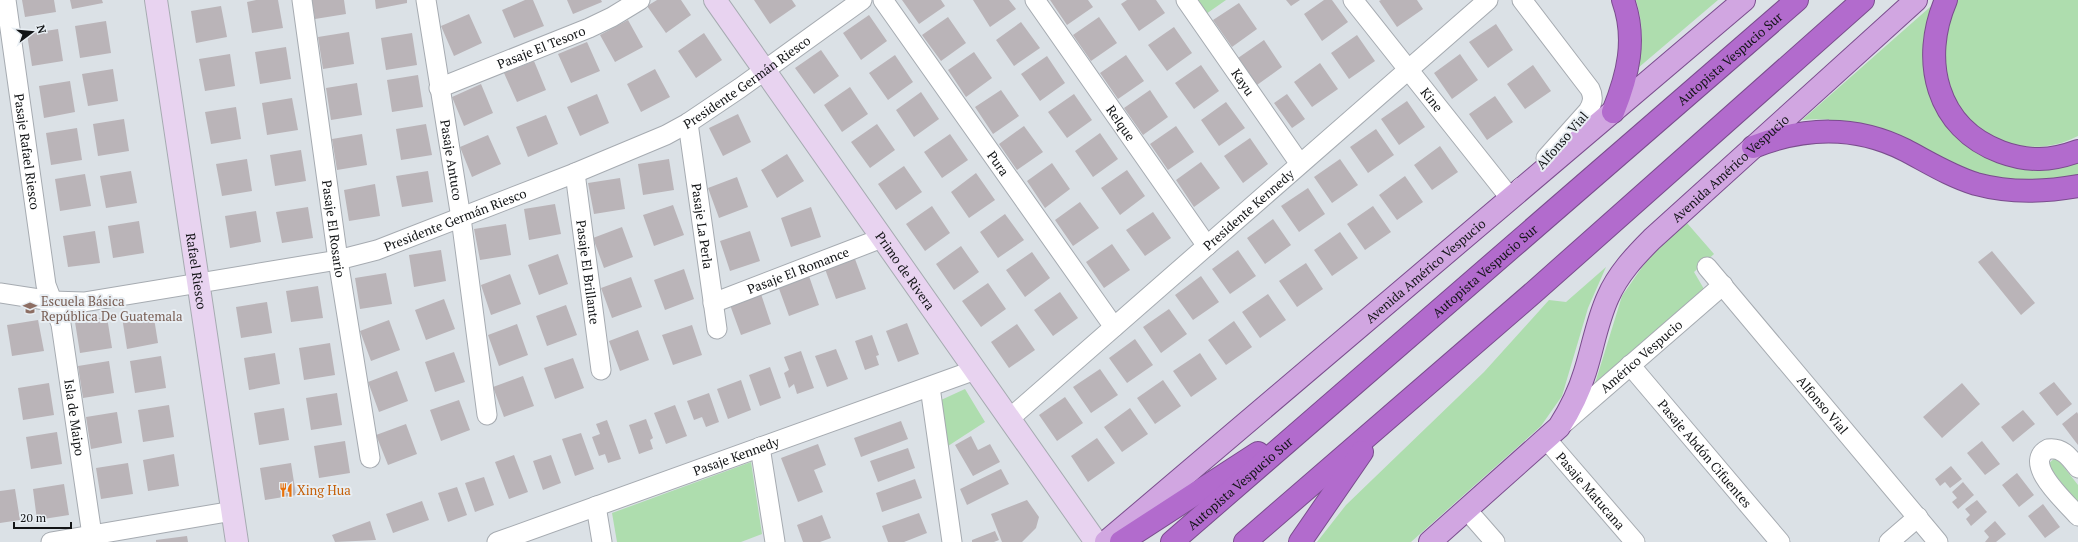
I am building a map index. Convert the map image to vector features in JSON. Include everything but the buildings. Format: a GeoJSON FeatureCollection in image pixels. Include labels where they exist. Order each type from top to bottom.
{"type":"FeatureCollection","features":[{"type":"Feature","properties":{"kind":"highway"},"geometry":{"type":"LineString","coordinates":[[1613,112],[1624,85],[1630,53],[1630,22],[1623,0]]}},
{"type":"Feature","properties":{"kind":"highway","name":"Autopista Vespucio Sur"},"geometry":{"type":"LineString","coordinates":[[1172,542],[1797,0]]}},
{"type":"Feature","properties":{"kind":"highway"},"geometry":{"type":"LineString","coordinates":[[1245,542],[1546,282],[1863,0]]}},
{"type":"Feature","properties":{"kind":"highway"},"geometry":{"type":"LineString","coordinates":[[1946,0],[1936,28],[1934,61],[1941,95],[1955,120],[1977,140],[1988,146],[2015,156],[2045,160],[2056,159],[2078,152]]}},
{"type":"Feature","properties":{"kind":"highway"},"geometry":{"type":"LineString","coordinates":[[1753,147],[1781,137],[1806,132],[1845,132],[1891,144],[1952,175],[1987,187],[2042,190],[2078,186]]}},
{"type":"Feature","properties":{"kind":"highway"},"geometry":{"type":"LineString","coordinates":[[1121,542],[1329,406]]}},
{"type":"Feature","properties":{"kind":"highway"},"geometry":{"type":"LineString","coordinates":[[1300,542],[1350,467],[1391,416]]}},
{"type":"Feature","properties":{"kind":"main road","name":"Avenida Américo Vespucio"},"geometry":{"type":"LineString","coordinates":[[1106,542],[1744,0]]}},
{"type":"Feature","properties":{"kind":"main road","name":"Avenida Américo Vespucio"},"geometry":{"type":"LineString","coordinates":[[1430,542],[1553,434],[1568,413],[1584,374],[1602,313],[1620,275],[1652,239],[1916,0]]}},
{"type":"Feature","properties":{"kind":"street","name":"Pasaje Rafael Riesco"},"geometry":{"type":"LineString","coordinates":[[6,0],[46,284],[52,301]]}},
{"type":"Feature","properties":{"kind":"street","name":"Rafael Riesco"},"geometry":{"type":"LineString","coordinates":[[156,0],[237,542]]}},
{"type":"Feature","properties":{"kind":"street","name":"Pasaje El Rosario"},"geometry":{"type":"LineString","coordinates":[[302,0],[338,260],[370,458]]}},
{"type":"Feature","properties":{"kind":"street","name":"Pasaje Antuco"},"geometry":{"type":"LineString","coordinates":[[426,0],[461,218],[487,415]]}},
{"type":"Feature","properties":{"kind":"street","name":"Pasaje El Tesoro"},"geometry":{"type":"LineString","coordinates":[[439,88],[589,28],[612,17],[640,0]]}},
{"type":"Feature","properties":{"kind":"street","name":"Primo de Rivera"},"geometry":{"type":"LineString","coordinates":[[715,0],[1096,542]]}},
{"type":"Feature","properties":{"kind":"street","name":"Presidente Germán Riesco"},"geometry":{"type":"LineString","coordinates":[[0,293],[52,301],[84,302],[338,260],[377,250],[575,173],[666,135],[688,123],[862,0]]}},
{"type":"Feature","properties":{"kind":"street","name":"Pura"},"geometry":{"type":"LineString","coordinates":[[883,0],[1114,327]]}},
{"type":"Feature","properties":{"kind":"street","name":"Relque"},"geometry":{"type":"LineString","coordinates":[[1035,0],[1207,246]]}},
{"type":"Feature","properties":{"kind":"street","name":"Kayu"},"geometry":{"type":"LineString","coordinates":[[1186,0],[1300,164]]}},
{"type":"Feature","properties":{"kind":"street","name":"Kine"},"geometry":{"type":"LineString","coordinates":[[1352,0],[1511,199]]}},
{"type":"Feature","properties":{"kind":"street","name":"Presidente Kennedy"},"geometry":{"type":"LineString","coordinates":[[1009,419],[1488,0]]}},
{"type":"Feature","properties":{"kind":"street","name":"Alfonso Vial"},"geometry":{"type":"LineString","coordinates":[[1511,199],[1588,111],[1593,100],[1590,89],[1522,0]]}},
{"type":"Feature","properties":{"kind":"street","name":"Pasaje La Perla"},"geometry":{"type":"LineString","coordinates":[[688,123],[717,329]]}},
{"type":"Feature","properties":{"kind":"street","name":"Pasaje El Brillante"},"geometry":{"type":"LineString","coordinates":[[575,173],[601,370]]}},
{"type":"Feature","properties":{"kind":"street","name":"Pasaje El Romance"},"geometry":{"type":"LineString","coordinates":[[713,302],[882,238]]}},
{"type":"Feature","properties":{"kind":"street","name":"Alfonso Vial"},"geometry":{"type":"LineString","coordinates":[[1707,267],[1938,542]]}},
{"type":"Feature","properties":{"kind":"street","name":"Américo Vespucio"},"geometry":{"type":"LineString","coordinates":[[1553,434],[1723,285]]}},
{"type":"Feature","properties":{"kind":"street","name":"Isla de Maipo"},"geometry":{"type":"LineString","coordinates":[[52,301],[61,324],[92,535]]}},
{"type":"Feature","properties":{"kind":"street","name":"Pasaje Abdón Cifuentes"},"geometry":{"type":"LineString","coordinates":[[1630,365],[1780,542]]}},
{"type":"Feature","properties":{"kind":"street","name":"Pasaje Kennedy"},"geometry":{"type":"LineString","coordinates":[[497,542],[975,370]]}},
{"type":"Feature","properties":{"kind":"street"},"geometry":{"type":"LineString","coordinates":[[930,387],[952,542]]}},
{"type":"Feature","properties":{"kind":"street","name":"Pasaje Matucana"},"geometry":{"type":"LineString","coordinates":[[1553,434],[1635,542]]}},
{"type":"Feature","properties":{"kind":"street"},"geometry":{"type":"LineString","coordinates":[[760,447],[775,542]]}},
{"type":"Feature","properties":{"kind":"street"},"geometry":{"type":"LineString","coordinates":[[2078,468],[2065,453],[2060,450],[2048,449],[2040,456],[2039,462],[2041,473],[2078,516]]}},
{"type":"Feature","properties":{"kind":"street"},"geometry":{"type":"LineString","coordinates":[[596,506],[602,542]]}},
{"type":"Feature","properties":{"kind":"street"},"geometry":{"type":"LineString","coordinates":[[1468,510],[1495,542]]}},
{"type":"Feature","properties":{"kind":"street"},"geometry":{"type":"LineString","coordinates":[[51,542],[92,535],[137,535],[233,511]]}},
{"type":"Feature","properties":{"kind":"street"},"geometry":{"type":"LineString","coordinates":[[1889,542],[1918,517]]}},
{"type":"Feature","properties":{"kind":"green space"},"geometry":{"type":"Polygon","coordinates":[[[1196,0],[1226,0],[1206,14],[1196,0]]]}},
{"type":"Feature","properties":{"kind":"green space"},"geometry":{"type":"Polygon","coordinates":[[[1636,0],[1718,0],[1638,68],[1642,34],[1636,0]]]}},
{"type":"Feature","properties":{"kind":"green space"},"geometry":{"type":"Polygon","coordinates":[[[1938,0],[1931,16],[1962,139],[2078,161],[2078,176],[2022,180],[1993,176],[1966,169],[1945,161],[1867,128],[1846,122],[1802,120],[1938,0]]]}},
{"type":"Feature","properties":{"kind":"green space"},"geometry":{"type":"Polygon","coordinates":[[[1958,0],[2078,0],[2078,136],[2060,143],[2042,146],[2025,146],[2007,143],[1991,136],[1977,126],[1964,113],[1948,85],[1944,63],[1947,30],[1958,0]]]}},
{"type":"Feature","properties":{"kind":"green space"},"geometry":{"type":"Polygon","coordinates":[[[1687,223],[1714,254],[1694,272],[1704,289],[1593,390],[1622,296],[1654,250],[1687,223]]]}},
{"type":"Feature","properties":{"kind":"green space"},"geometry":{"type":"Polygon","coordinates":[[[1606,267],[1588,308],[1562,396],[1541,426],[1411,542],[1317,542],[1346,505],[1484,372],[1549,300],[1566,302],[1606,267]]]}},
{"type":"Feature","properties":{"kind":"green space"},"geometry":{"type":"Polygon","coordinates":[[[965,389],[985,422],[948,446],[941,400],[965,389]]]}},
{"type":"Feature","properties":{"kind":"green space"},"geometry":{"type":"Polygon","coordinates":[[[2056,457],[2078,485],[2078,503],[2047,465],[2056,457]]]}},
{"type":"Feature","properties":{"kind":"green space"},"geometry":{"type":"Polygon","coordinates":[[[751,462],[762,534],[741,542],[617,542],[612,513],[751,462]]]}},
{"type":"Feature","properties":{"kind":"place","name":"Escuela Básica República De Guatemala"},"geometry":{"type":"Point","coordinates":[30,308]}},
{"type":"Feature","properties":{"kind":"place","name":"Xing Hua"},"geometry":{"type":"Point","coordinates":[286,490]}}]}
